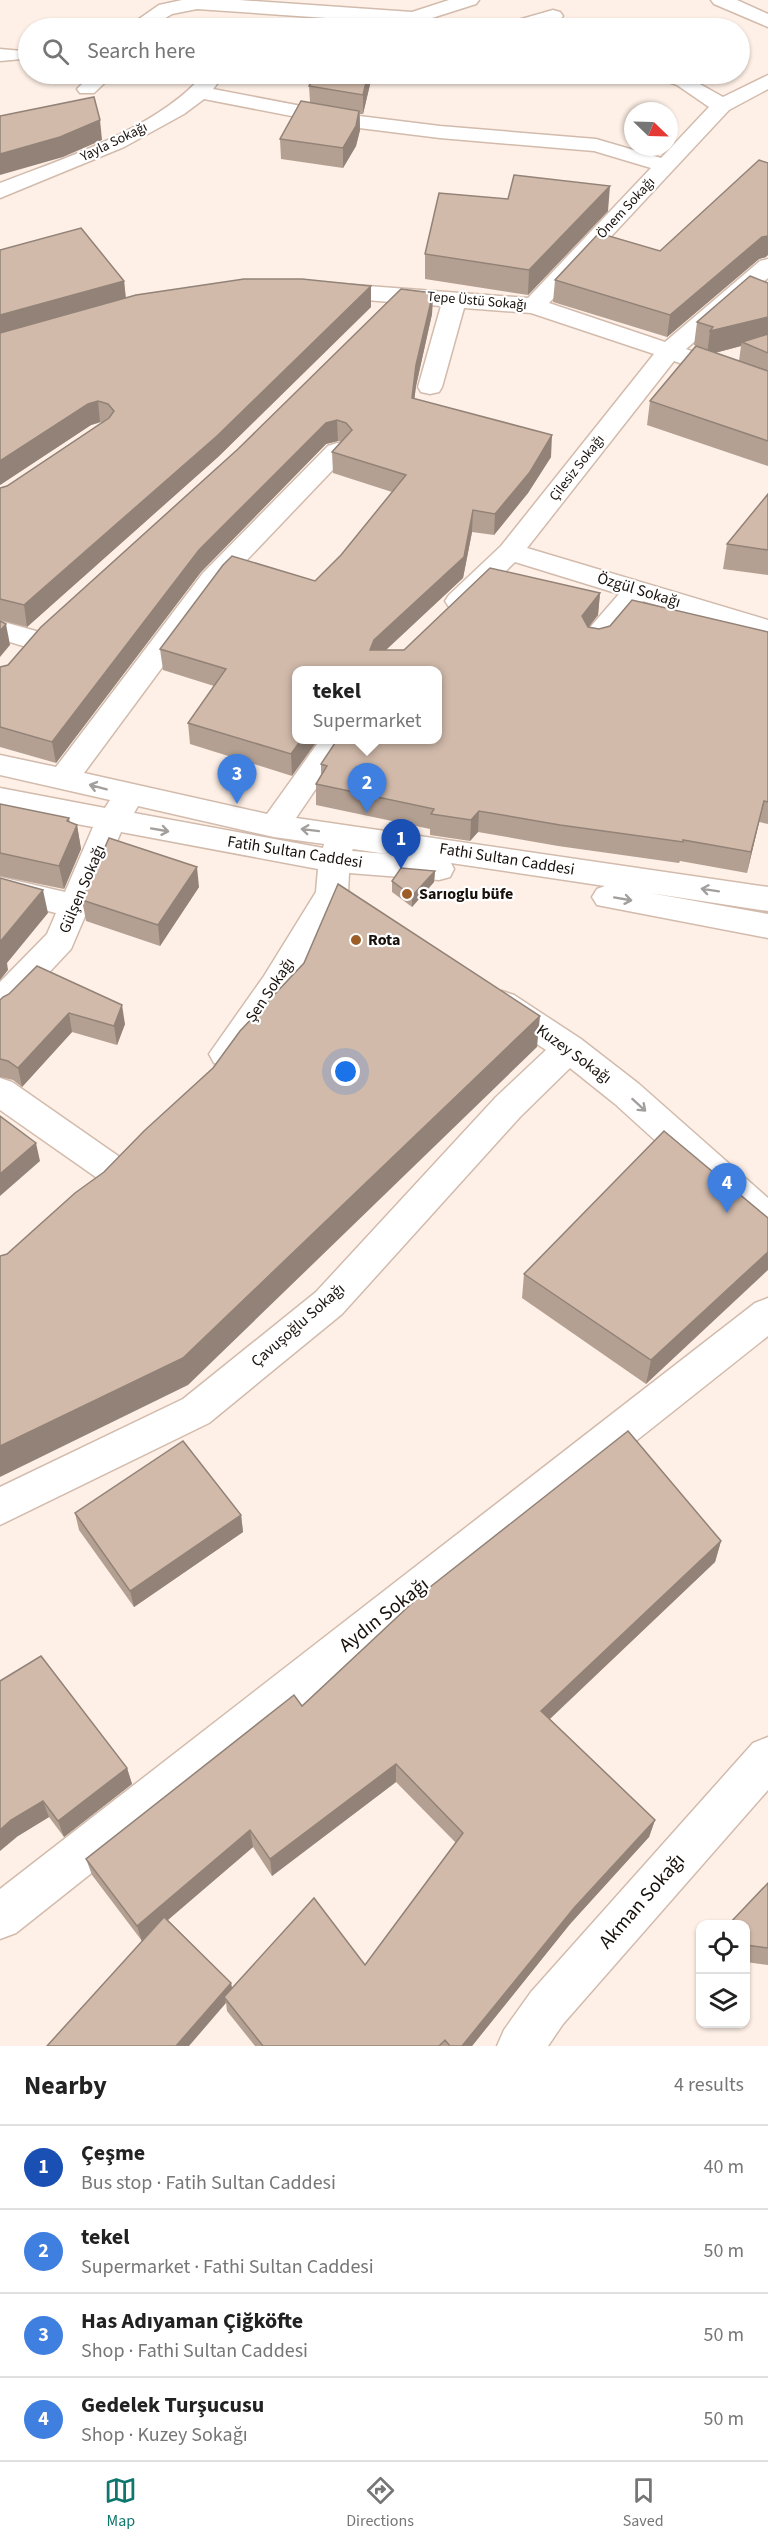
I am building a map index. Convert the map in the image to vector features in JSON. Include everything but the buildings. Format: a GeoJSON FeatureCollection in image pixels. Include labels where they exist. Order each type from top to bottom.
{"type":"FeatureCollection","features":[{"type":"Feature","properties":{"kind":"street"},"geometry":{"type":"LineString","coordinates":[[152,18],[166,9],[197,3],[413,18],[433,5],[469,0]]}},
{"type":"Feature","properties":{"kind":"street"},"geometry":{"type":"LineString","coordinates":[[540,0],[555,18]]}},
{"type":"Feature","properties":{"kind":"street"},"geometry":{"type":"LineString","coordinates":[[721,0],[768,21]]}},
{"type":"Feature","properties":{"kind":"street"},"geometry":{"type":"LineString","coordinates":[[246,18],[253,6]]}},
{"type":"Feature","properties":{"kind":"street","name":"Önem Sokağı"},"geometry":{"type":"LineString","coordinates":[[534,306],[722,106],[768,81]]}},
{"type":"Feature","properties":{"kind":"street"},"geometry":{"type":"LineString","coordinates":[[87,89],[93,84]]}},
{"type":"Feature","properties":{"kind":"street","name":"Yayla Sokağı"},"geometry":{"type":"LineString","coordinates":[[0,191],[108,147],[184,106],[206,84]]}},
{"type":"Feature","properties":{"kind":"street"},"geometry":{"type":"LineString","coordinates":[[689,84],[722,106]]}},
{"type":"Feature","properties":{"kind":"street"},"geometry":{"type":"LineString","coordinates":[[199,92],[282,110],[343,120],[440,132],[596,145],[666,166]]}},
{"type":"Feature","properties":{"kind":"street","name":"Çilesiz Sokağı"},"geometry":{"type":"LineString","coordinates":[[444,615],[510,552],[669,351],[768,266]]}},
{"type":"Feature","properties":{"kind":"street","name":"Tepe Üstü Sokağı"},"geometry":{"type":"LineString","coordinates":[[302,290],[534,306],[669,351],[768,388]]}},
{"type":"Feature","properties":{"kind":"street"},"geometry":{"type":"LineString","coordinates":[[375,319],[400,295]]}},
{"type":"Feature","properties":{"kind":"street"},"geometry":{"type":"LineString","coordinates":[[430,387],[455,299]]}},
{"type":"Feature","properties":{"kind":"street"},"geometry":{"type":"LineString","coordinates":[[705,365],[743,355]]}},
{"type":"Feature","properties":{"kind":"street"},"geometry":{"type":"LineString","coordinates":[[65,777],[213,579],[289,504],[338,451]]}},
{"type":"Feature","properties":{"kind":"street","name":"Özgül Sokağı"},"geometry":{"type":"LineString","coordinates":[[510,552],[768,629]]}},
{"type":"Feature","properties":{"kind":"street"},"geometry":{"type":"LineString","coordinates":[[596,639],[637,590]]}},
{"type":"Feature","properties":{"kind":"street"},"geometry":{"type":"LineString","coordinates":[[0,630],[42,632],[13,663]]}},
{"type":"Feature","properties":{"kind":"street"},"geometry":{"type":"LineString","coordinates":[[274,826],[331,744]]}},
{"type":"Feature","properties":{"kind":"street","name":"Fathi Sultan Caddesi"},"geometry":{"type":"LineString","coordinates":[[0,765],[65,777],[130,795],[274,826],[336,863],[768,898]]}},
{"type":"Feature","properties":{"kind":"street","name":"Gülşen Sokağı"},"geometry":{"type":"LineString","coordinates":[[0,1003],[60,941],[111,821],[130,795]]}},
{"type":"Feature","properties":{"kind":"street","name":"Fatih Sultan Caddesi"},"geometry":{"type":"LineString","coordinates":[[0,799],[336,863],[474,872],[768,926]]}},
{"type":"Feature","properties":{"kind":"street"},"geometry":{"type":"LineString","coordinates":[[336,863],[362,912]]}},
{"type":"Feature","properties":{"kind":"street","name":"Şen Sokağı"},"geometry":{"type":"LineString","coordinates":[[209,1078],[275,985],[336,863]]}},
{"type":"Feature","properties":{"kind":"street"},"geometry":{"type":"LineString","coordinates":[[0,888],[73,906]]}},
{"type":"Feature","properties":{"kind":"street","name":"Kuzey Sokağı"},"geometry":{"type":"LineString","coordinates":[[480,989],[569,1048],[627,1094],[768,1220]]}},
{"type":"Feature","properties":{"kind":"street","name":"Çavuşoğlu Sokağı"},"geometry":{"type":"LineString","coordinates":[[0,1507],[196,1411],[329,1303],[508,1107],[569,1048]]}},
{"type":"Feature","properties":{"kind":"street"},"geometry":{"type":"LineString","coordinates":[[0,1092],[112,1170]]}},
{"type":"Feature","properties":{"kind":"street"},"geometry":{"type":"LineString","coordinates":[[86,1193],[137,1148]]}},
{"type":"Feature","properties":{"kind":"street","name":"Aydın Sokağı"},"geometry":{"type":"LineString","coordinates":[[0,1917],[768,1314]]}},
{"type":"Feature","properties":{"kind":"street","name":"Akman Sokağı"},"geometry":{"type":"LineString","coordinates":[[520,2046],[547,2008],[768,1758]]}},
{"type":"Feature","properties":{"kind":"place","name":"Has Adıyaman Çiğköfte"},"geometry":{"type":"Point","coordinates":[237,804]}},
{"type":"Feature","properties":{"kind":"place","name":"tekel"},"geometry":{"type":"Point","coordinates":[367,813]}},
{"type":"Feature","properties":{"kind":"place","name":"Çeşme"},"geometry":{"type":"Point","coordinates":[401,869]}},
{"type":"Feature","properties":{"kind":"place","name":"Sarıoglu büfe"},"geometry":{"type":"Point","coordinates":[407,894]}},
{"type":"Feature","properties":{"kind":"place","name":"Rota"},"geometry":{"type":"Point","coordinates":[356,940]}},
{"type":"Feature","properties":{"kind":"place","name":"Gedelek Turşucusu"},"geometry":{"type":"Point","coordinates":[727,1213]}}]}
